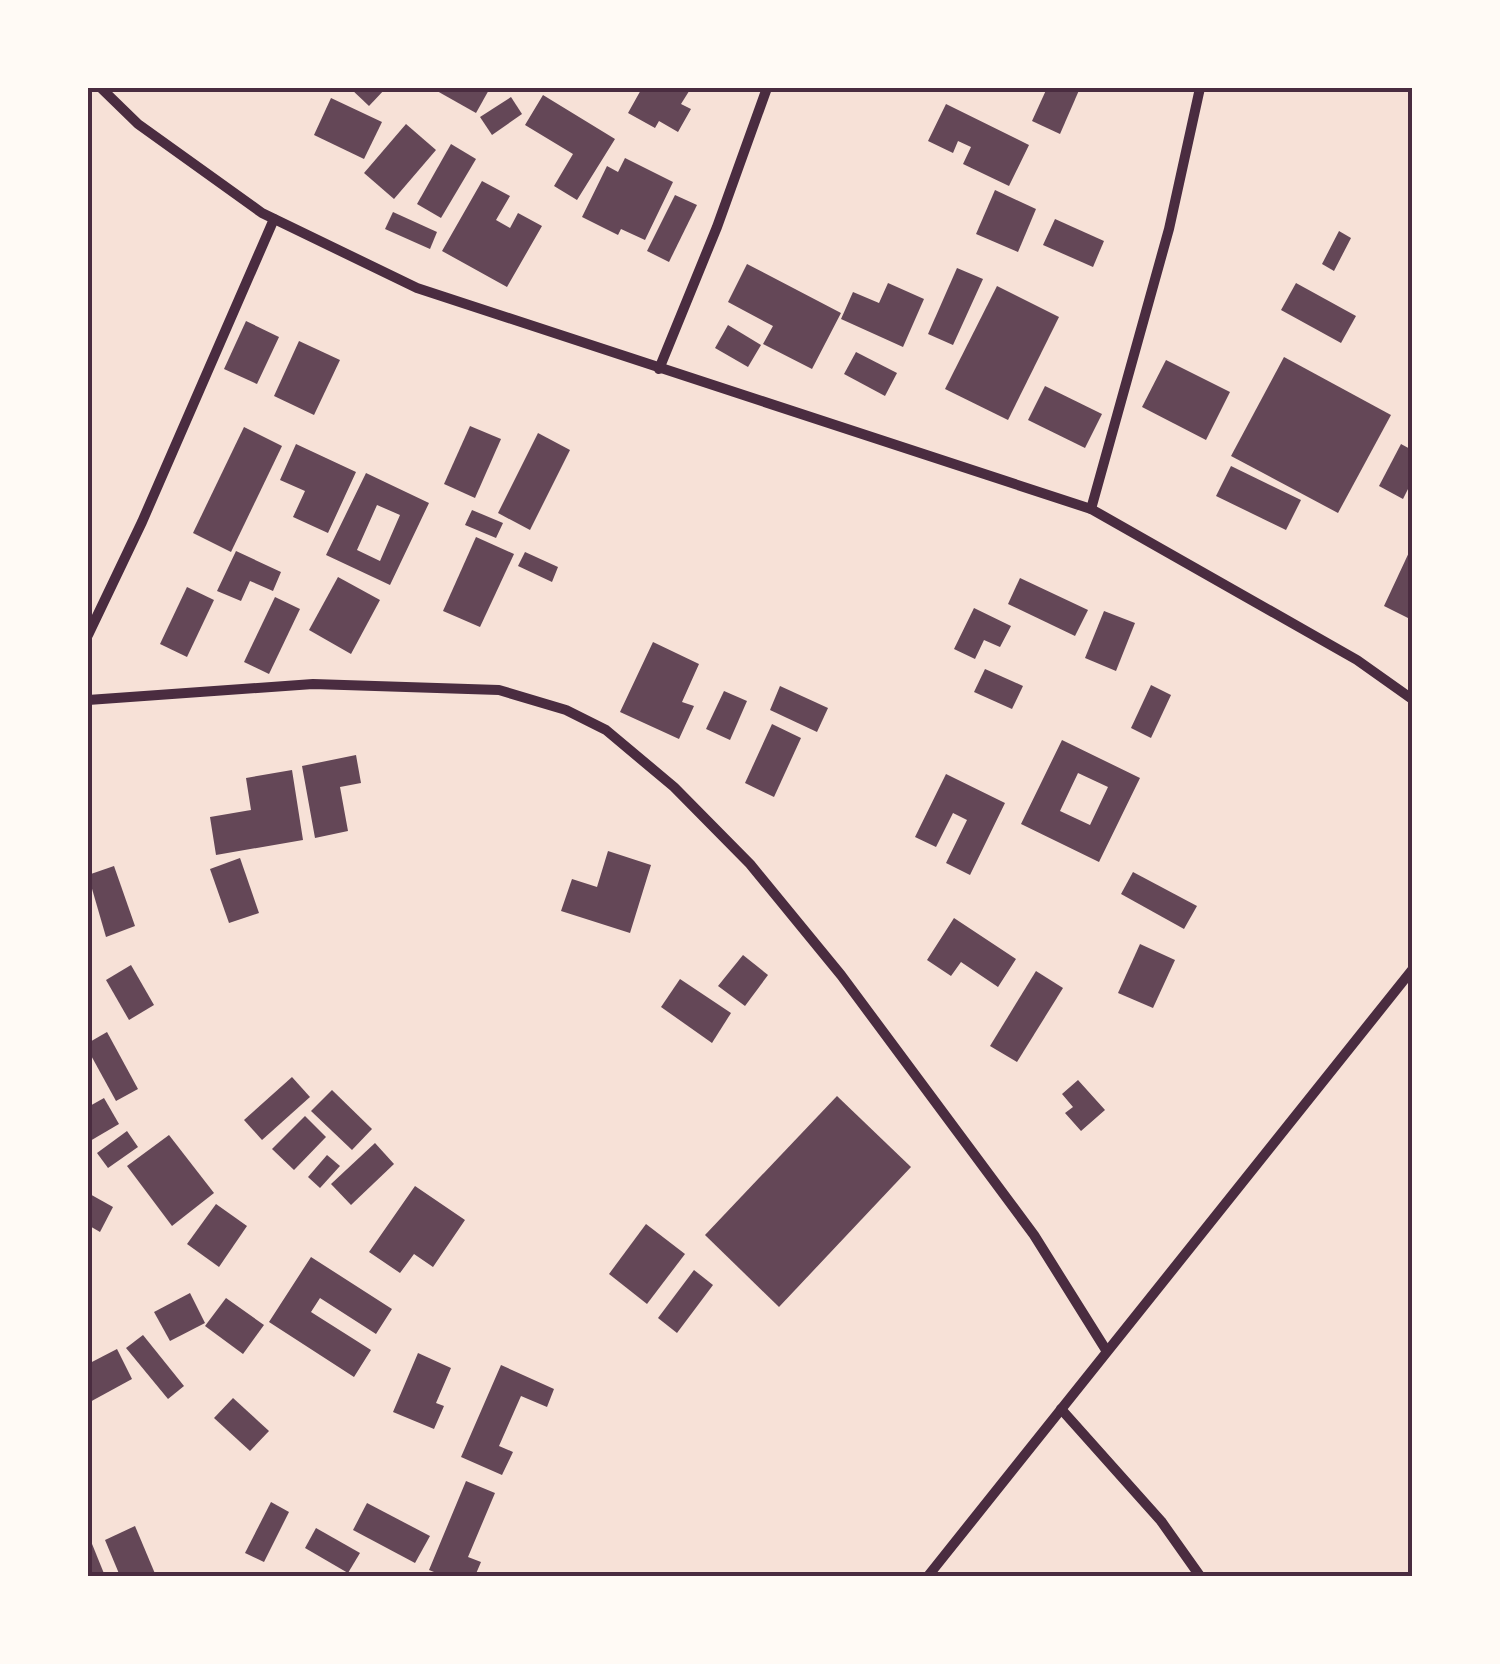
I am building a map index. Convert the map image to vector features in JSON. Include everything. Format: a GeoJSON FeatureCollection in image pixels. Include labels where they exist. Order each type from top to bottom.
{"type":"FeatureCollection","features":[{"type":"Feature","properties":{"kind":"street"},"geometry":{"type":"LineString","coordinates":[[101,88],[138,124],[274,218],[418,288],[1090,509],[1357,660],[1412,700]]}},
{"type":"Feature","properties":{"kind":"street"},"geometry":{"type":"LineString","coordinates":[[659,369],[717,227],[767,88]]}},
{"type":"Feature","properties":{"kind":"street"},"geometry":{"type":"LineString","coordinates":[[1090,509],[1169,229],[1200,88]]}},
{"type":"Feature","properties":{"kind":"street"},"geometry":{"type":"LineString","coordinates":[[88,636],[274,218]]}},
{"type":"Feature","properties":{"kind":"street"},"geometry":{"type":"LineString","coordinates":[[88,700],[313,684],[499,690],[566,710],[606,730],[674,787],[750,864],[840,975],[1034,1235],[1106,1350]]}},
{"type":"Feature","properties":{"kind":"street"},"geometry":{"type":"LineString","coordinates":[[928,1576],[1412,970]]}},
{"type":"Feature","properties":{"kind":"street"},"geometry":{"type":"LineString","coordinates":[[1061,1409],[1160,1520],[1200,1576]]}},
{"type":"Feature","properties":{"kind":"building"},"geometry":{"type":"Polygon","coordinates":[[[350,88],[386,88],[369,106],[350,88]]]}},
{"type":"Feature","properties":{"kind":"building"},"geometry":{"type":"Polygon","coordinates":[[[490,88],[476,113],[437,91],[490,88]]]}},
{"type":"Feature","properties":{"kind":"building"},"geometry":{"type":"Polygon","coordinates":[[[642,88],[691,88],[681,104],[691,109],[678,132],[659,121],[655,128],[628,113],[642,88]]]}},
{"type":"Feature","properties":{"kind":"building"},"geometry":{"type":"Polygon","coordinates":[[[1047,88],[1080,88],[1060,134],[1032,121],[1047,88]]]}},
{"type":"Feature","properties":{"kind":"building"},"geometry":{"type":"Polygon","coordinates":[[[543,95],[615,139],[577,200],[554,186],[573,154],[525,125],[543,95]]]}},
{"type":"Feature","properties":{"kind":"building"},"geometry":{"type":"Polygon","coordinates":[[[511,97],[522,114],[492,135],[480,117],[511,97]]]}},
{"type":"Feature","properties":{"kind":"building"},"geometry":{"type":"Polygon","coordinates":[[[331,98],[382,122],[364,159],[314,135],[331,98]]]}},
{"type":"Feature","properties":{"kind":"building"},"geometry":{"type":"Polygon","coordinates":[[[946,104],[1029,145],[1009,186],[963,164],[971,147],[958,141],[953,153],[928,141],[946,104]]]}},
{"type":"Feature","properties":{"kind":"building"},"geometry":{"type":"Polygon","coordinates":[[[406,124],[436,150],[394,199],[364,173],[406,124]]]}},
{"type":"Feature","properties":{"kind":"building"},"geometry":{"type":"Polygon","coordinates":[[[451,144],[476,159],[441,218],[417,204],[451,144]]]}},
{"type":"Feature","properties":{"kind":"building"},"geometry":{"type":"Polygon","coordinates":[[[625,158],[673,182],[645,240],[621,229],[618,235],[582,217],[607,166],[618,172],[625,158]]]}},
{"type":"Feature","properties":{"kind":"building"},"geometry":{"type":"Polygon","coordinates":[[[482,181],[510,196],[496,220],[510,228],[518,213],[542,226],[507,287],[442,251],[482,181]]]}},
{"type":"Feature","properties":{"kind":"building"},"geometry":{"type":"Polygon","coordinates":[[[995,190],[1036,209],[1018,252],[976,234],[995,190]]]}},
{"type":"Feature","properties":{"kind":"building"},"geometry":{"type":"Polygon","coordinates":[[[675,195],[697,205],[669,262],[647,251],[675,195]]]}},
{"type":"Feature","properties":{"kind":"building"},"geometry":{"type":"Polygon","coordinates":[[[393,212],[437,232],[430,249],[385,229],[393,212]]]}},
{"type":"Feature","properties":{"kind":"building"},"geometry":{"type":"Polygon","coordinates":[[[1055,219],[1104,241],[1093,267],[1043,245],[1055,219]]]}},
{"type":"Feature","properties":{"kind":"building"},"geometry":{"type":"Polygon","coordinates":[[[1339,231],[1351,238],[1334,271],[1322,264],[1339,231]]]}},
{"type":"Feature","properties":{"kind":"building"},"geometry":{"type":"Polygon","coordinates":[[[747,264],[841,313],[812,369],[763,344],[773,326],[728,302],[747,264]]]}},
{"type":"Feature","properties":{"kind":"building"},"geometry":{"type":"Polygon","coordinates":[[[957,268],[983,279],[953,345],[928,334],[957,268]]]}},
{"type":"Feature","properties":{"kind":"building"},"geometry":{"type":"Polygon","coordinates":[[[888,283],[924,299],[903,347],[841,319],[853,292],[879,303],[888,283]]]}},
{"type":"Feature","properties":{"kind":"building"},"geometry":{"type":"Polygon","coordinates":[[[1296,283],[1356,316],[1341,343],[1281,310],[1296,283]]]}},
{"type":"Feature","properties":{"kind":"building"},"geometry":{"type":"Polygon","coordinates":[[[997,286],[1059,317],[1008,420],[945,389],[997,286]]]}},
{"type":"Feature","properties":{"kind":"building"},"geometry":{"type":"Polygon","coordinates":[[[246,321],[279,337],[257,384],[224,369],[246,321]]]}},
{"type":"Feature","properties":{"kind":"building"},"geometry":{"type":"Polygon","coordinates":[[[728,325],[761,345],[748,367],[715,348],[728,325]]]}},
{"type":"Feature","properties":{"kind":"building"},"geometry":{"type":"Polygon","coordinates":[[[299,341],[340,360],[314,415],[274,396],[299,341]]]}},
{"type":"Feature","properties":{"kind":"building"},"geometry":{"type":"Polygon","coordinates":[[[856,352],[897,373],[885,396],[844,374],[856,352]]]}},
{"type":"Feature","properties":{"kind":"building"},"geometry":{"type":"Polygon","coordinates":[[[1284,357],[1391,415],[1338,513],[1231,456],[1284,357]]]}},
{"type":"Feature","properties":{"kind":"building"},"geometry":{"type":"Polygon","coordinates":[[[1166,360],[1230,392],[1206,440],[1142,407],[1166,360]]]}},
{"type":"Feature","properties":{"kind":"building"},"geometry":{"type":"Polygon","coordinates":[[[1045,386],[1102,414],[1085,448],[1028,420],[1045,386]]]}},
{"type":"Feature","properties":{"kind":"building"},"geometry":{"type":"Polygon","coordinates":[[[470,426],[501,439],[475,498],[444,484],[470,426]]]}},
{"type":"Feature","properties":{"kind":"building"},"geometry":{"type":"Polygon","coordinates":[[[244,427],[282,446],[231,552],[193,533],[244,427]]]}},
{"type":"Feature","properties":{"kind":"building"},"geometry":{"type":"Polygon","coordinates":[[[538,433],[570,450],[530,530],[498,513],[538,433]]]}},
{"type":"Feature","properties":{"kind":"building"},"geometry":{"type":"Polygon","coordinates":[[[296,444],[356,472],[328,533],[293,517],[305,491],[280,480],[296,444]]]}},
{"type":"Feature","properties":{"kind":"building"},"geometry":{"type":"Polygon","coordinates":[[[1401,444],[1412,450],[1412,481],[1403,499],[1379,486],[1401,444]]]}},
{"type":"Feature","properties":{"kind":"building"},"geometry":{"type":"Polygon","coordinates":[[[1231,466],[1301,500],[1286,530],[1216,496],[1231,466]]]}},
{"type":"Feature","properties":{"kind":"building"},"geometry":{"type":"Polygon","coordinates":[[[366,473],[429,503],[390,585],[326,555],[366,473]],[[377,505],[357,550],[380,561],[400,515],[377,505]]]}},
{"type":"Feature","properties":{"kind":"building"},"geometry":{"type":"Polygon","coordinates":[[[472,510],[503,523],[496,538],[465,525],[472,510]]]}},
{"type":"Feature","properties":{"kind":"building"},"geometry":{"type":"Polygon","coordinates":[[[476,537],[514,554],[480,627],[443,611],[476,537]]]}},
{"type":"Feature","properties":{"kind":"building"},"geometry":{"type":"Polygon","coordinates":[[[1412,546],[1412,620],[1384,606],[1412,546]]]}},
{"type":"Feature","properties":{"kind":"building"},"geometry":{"type":"Polygon","coordinates":[[[236,551],[281,572],[273,591],[250,581],[241,601],[217,591],[236,551]]]}},
{"type":"Feature","properties":{"kind":"building"},"geometry":{"type":"Polygon","coordinates":[[[525,552],[558,567],[552,582],[518,566],[525,552]]]}},
{"type":"Feature","properties":{"kind":"building"},"geometry":{"type":"Polygon","coordinates":[[[338,577],[380,600],[351,654],[309,630],[338,577]]]}},
{"type":"Feature","properties":{"kind":"building"},"geometry":{"type":"Polygon","coordinates":[[[1020,578],[1088,610],[1075,636],[1008,604],[1020,578]]]}},
{"type":"Feature","properties":{"kind":"building"},"geometry":{"type":"Polygon","coordinates":[[[187,587],[214,600],[187,657],[160,644],[187,587]]]}},
{"type":"Feature","properties":{"kind":"building"},"geometry":{"type":"Polygon","coordinates":[[[275,597],[300,609],[269,674],[244,662],[275,597]]]}},
{"type":"Feature","properties":{"kind":"building"},"geometry":{"type":"Polygon","coordinates":[[[974,608],[1011,626],[1000,647],[984,640],[975,659],[954,649],[974,608]]]}},
{"type":"Feature","properties":{"kind":"building"},"geometry":{"type":"Polygon","coordinates":[[[1104,611],[1135,623],[1116,671],[1085,658],[1104,611]]]}},
{"type":"Feature","properties":{"kind":"building"},"geometry":{"type":"Polygon","coordinates":[[[653,642],[699,664],[682,702],[694,706],[679,739],[620,712],[653,642]]]}},
{"type":"Feature","properties":{"kind":"building"},"geometry":{"type":"Polygon","coordinates":[[[985,669],[1023,686],[1012,709],[974,692],[985,669]]]}},
{"type":"Feature","properties":{"kind":"building"},"geometry":{"type":"Polygon","coordinates":[[[1151,685],[1171,695],[1151,738],[1131,728],[1151,685]]]}},
{"type":"Feature","properties":{"kind":"building"},"geometry":{"type":"Polygon","coordinates":[[[780,686],[828,708],[817,732],[770,710],[780,686]]]}},
{"type":"Feature","properties":{"kind":"building"},"geometry":{"type":"Polygon","coordinates":[[[724,691],[747,701],[730,740],[706,729],[724,691]]]}},
{"type":"Feature","properties":{"kind":"building"},"geometry":{"type":"Polygon","coordinates":[[[772,724],[801,738],[774,797],[745,783],[772,724]]]}},
{"type":"Feature","properties":{"kind":"building"},"geometry":{"type":"Polygon","coordinates":[[[1062,740],[1140,778],[1099,862],[1021,824],[1062,740]],[[1078,773],[1060,811],[1090,825],[1108,787],[1078,773]]]}},
{"type":"Feature","properties":{"kind":"building"},"geometry":{"type":"Polygon","coordinates":[[[356,755],[361,783],[340,787],[348,831],[315,838],[302,766],[356,755]]]}},
{"type":"Feature","properties":{"kind":"building"},"geometry":{"type":"Polygon","coordinates":[[[292,770],[303,840],[216,855],[210,817],[251,810],[246,778],[292,770]]]}},
{"type":"Feature","properties":{"kind":"building"},"geometry":{"type":"Polygon","coordinates":[[[946,774],[1005,803],[970,875],[946,863],[967,820],[953,813],[936,847],[915,837],[946,774]]]}},
{"type":"Feature","properties":{"kind":"building"},"geometry":{"type":"Polygon","coordinates":[[[608,851],[651,865],[630,933],[561,911],[572,879],[597,887],[608,851]]]}},
{"type":"Feature","properties":{"kind":"building"},"geometry":{"type":"Polygon","coordinates":[[[240,858],[259,913],[229,923],[210,869],[240,858]]]}},
{"type":"Feature","properties":{"kind":"building"},"geometry":{"type":"Polygon","coordinates":[[[114,866],[135,926],[106,937],[88,875],[114,866]]]}},
{"type":"Feature","properties":{"kind":"building"},"geometry":{"type":"Polygon","coordinates":[[[1133,872],[1197,906],[1184,929],[1121,894],[1133,872]]]}},
{"type":"Feature","properties":{"kind":"building"},"geometry":{"type":"Polygon","coordinates":[[[954,918],[1016,959],[998,987],[961,962],[951,976],[927,960],[954,918]]]}},
{"type":"Feature","properties":{"kind":"building"},"geometry":{"type":"Polygon","coordinates":[[[1140,944],[1175,960],[1153,1008],[1118,993],[1140,944]]]}},
{"type":"Feature","properties":{"kind":"building"},"geometry":{"type":"Polygon","coordinates":[[[743,955],[768,975],[745,1006],[718,986],[743,955]]]}},
{"type":"Feature","properties":{"kind":"building"},"geometry":{"type":"Polygon","coordinates":[[[131,965],[154,1005],[129,1020],[106,980],[131,965]]]}},
{"type":"Feature","properties":{"kind":"building"},"geometry":{"type":"Polygon","coordinates":[[[1036,971],[1063,988],[1017,1062],[990,1046],[1036,971]]]}},
{"type":"Feature","properties":{"kind":"building"},"geometry":{"type":"Polygon","coordinates":[[[680,979],[731,1013],[712,1043],[661,1007],[680,979]]]}},
{"type":"Feature","properties":{"kind":"building"},"geometry":{"type":"Polygon","coordinates":[[[107,1032],[138,1089],[116,1101],[88,1050],[88,1043],[107,1032]]]}},
{"type":"Feature","properties":{"kind":"building"},"geometry":{"type":"Polygon","coordinates":[[[292,1077],[310,1097],[262,1140],[244,1120],[292,1077]]]}},
{"type":"Feature","properties":{"kind":"building"},"geometry":{"type":"Polygon","coordinates":[[[1078,1080],[1105,1110],[1081,1131],[1065,1113],[1073,1107],[1062,1094],[1078,1080]]]}},
{"type":"Feature","properties":{"kind":"building"},"geometry":{"type":"Polygon","coordinates":[[[332,1090],[372,1129],[352,1150],[311,1111],[332,1090]]]}},
{"type":"Feature","properties":{"kind":"building"},"geometry":{"type":"Polygon","coordinates":[[[837,1096],[911,1167],[779,1307],[705,1235],[837,1096]]]}},
{"type":"Feature","properties":{"kind":"building"},"geometry":{"type":"Polygon","coordinates":[[[104,1098],[119,1124],[90,1141],[88,1107],[104,1098]]]}},
{"type":"Feature","properties":{"kind":"building"},"geometry":{"type":"Polygon","coordinates":[[[305,1116],[326,1137],[294,1170],[272,1149],[305,1116]]]}},
{"type":"Feature","properties":{"kind":"building"},"geometry":{"type":"Polygon","coordinates":[[[127,1131],[138,1147],[108,1168],[97,1153],[127,1131]]]}},
{"type":"Feature","properties":{"kind":"building"},"geometry":{"type":"Polygon","coordinates":[[[169,1135],[214,1193],[172,1226],[127,1166],[169,1135]]]}},
{"type":"Feature","properties":{"kind":"building"},"geometry":{"type":"Polygon","coordinates":[[[375,1143],[394,1164],[351,1205],[331,1184],[375,1143]]]}},
{"type":"Feature","properties":{"kind":"building"},"geometry":{"type":"Polygon","coordinates":[[[327,1155],[340,1166],[320,1188],[308,1177],[327,1155]]]}},
{"type":"Feature","properties":{"kind":"building"},"geometry":{"type":"Polygon","coordinates":[[[415,1186],[465,1220],[433,1267],[414,1254],[400,1273],[369,1252],[415,1186]]]}},
{"type":"Feature","properties":{"kind":"building"},"geometry":{"type":"Polygon","coordinates":[[[88,1193],[113,1207],[100,1232],[88,1225],[88,1193]]]}},
{"type":"Feature","properties":{"kind":"building"},"geometry":{"type":"Polygon","coordinates":[[[216,1204],[247,1226],[219,1267],[187,1244],[216,1204]]]}},
{"type":"Feature","properties":{"kind":"building"},"geometry":{"type":"Polygon","coordinates":[[[646,1224],[685,1254],[647,1304],[609,1274],[646,1224]]]}},
{"type":"Feature","properties":{"kind":"building"},"geometry":{"type":"Polygon","coordinates":[[[311,1257],[392,1309],[376,1334],[320,1298],[311,1312],[371,1350],[354,1377],[269,1322],[311,1257]]]}},
{"type":"Feature","properties":{"kind":"building"},"geometry":{"type":"Polygon","coordinates":[[[694,1270],[713,1285],[677,1333],[658,1318],[694,1270]]]}},
{"type":"Feature","properties":{"kind":"building"},"geometry":{"type":"Polygon","coordinates":[[[190,1293],[205,1323],[170,1341],[154,1312],[190,1293]]]}},
{"type":"Feature","properties":{"kind":"building"},"geometry":{"type":"Polygon","coordinates":[[[226,1298],[264,1325],[243,1354],[205,1326],[226,1298]]]}},
{"type":"Feature","properties":{"kind":"building"},"geometry":{"type":"Polygon","coordinates":[[[143,1335],[184,1386],[168,1399],[126,1348],[143,1335]]]}},
{"type":"Feature","properties":{"kind":"building"},"geometry":{"type":"Polygon","coordinates":[[[117,1349],[132,1379],[88,1403],[88,1364],[117,1349]]]}},
{"type":"Feature","properties":{"kind":"building"},"geometry":{"type":"Polygon","coordinates":[[[418,1353],[451,1368],[436,1403],[444,1406],[434,1429],[393,1412],[418,1353]]]}},
{"type":"Feature","properties":{"kind":"building"},"geometry":{"type":"Polygon","coordinates":[[[501,1365],[554,1389],[547,1407],[521,1396],[499,1446],[513,1452],[502,1475],[461,1457],[501,1365]]]}},
{"type":"Feature","properties":{"kind":"building"},"geometry":{"type":"Polygon","coordinates":[[[233,1398],[269,1431],[250,1451],[214,1418],[233,1398]]]}},
{"type":"Feature","properties":{"kind":"building"},"geometry":{"type":"Polygon","coordinates":[[[466,1481],[495,1493],[468,1557],[481,1562],[475,1576],[444,1576],[429,1570],[466,1481]]]}},
{"type":"Feature","properties":{"kind":"building"},"geometry":{"type":"Polygon","coordinates":[[[271,1502],[289,1512],[264,1562],[245,1553],[271,1502]]]}},
{"type":"Feature","properties":{"kind":"building"},"geometry":{"type":"Polygon","coordinates":[[[367,1503],[430,1536],[415,1563],[353,1530],[367,1503]]]}},
{"type":"Feature","properties":{"kind":"building"},"geometry":{"type":"Polygon","coordinates":[[[135,1526],[156,1576],[120,1576],[105,1540],[135,1526]]]}},
{"type":"Feature","properties":{"kind":"building"},"geometry":{"type":"Polygon","coordinates":[[[316,1528],[360,1553],[348,1573],[305,1548],[316,1528]]]}},
{"type":"Feature","properties":{"kind":"building"},"geometry":{"type":"Polygon","coordinates":[[[88,1534],[105,1576],[88,1576],[88,1534]]]}}]}
